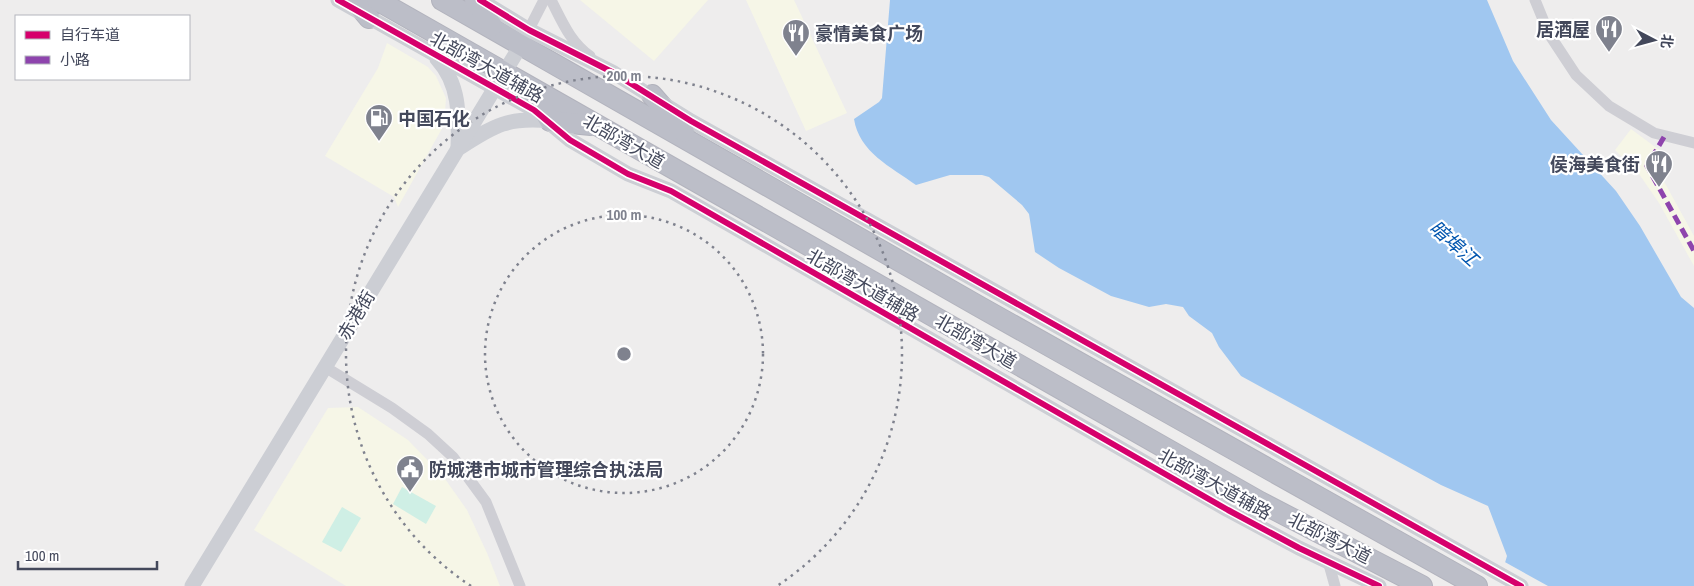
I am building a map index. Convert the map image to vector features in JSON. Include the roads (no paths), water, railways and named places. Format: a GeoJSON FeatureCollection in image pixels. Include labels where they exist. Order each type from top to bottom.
{"type":"FeatureCollection","features":[{"type":"Feature","properties":{"kind":"highway"},"geometry":{"type":"LineString","coordinates":[[354,0],[373,9]]}},
{"type":"Feature","properties":{"kind":"highway","name":"北部湾大道"},"geometry":{"type":"LineString","coordinates":[[442,0],[495,30],[525,38],[696,145],[1470,582]]}},
{"type":"Feature","properties":{"kind":"highway"},"geometry":{"type":"LineString","coordinates":[[475,0],[495,30]]}},
{"type":"Feature","properties":{"kind":"highway","name":"北部湾大道"},"geometry":{"type":"LineString","coordinates":[[373,9],[500,81],[530,87],[1260,502],[1422,586]]}},
{"type":"Feature","properties":{"kind":"highway"},"geometry":{"type":"LineString","coordinates":[[530,87],[550,122],[598,126]]}},
{"type":"Feature","properties":{"kind":"highway"},"geometry":{"type":"LineString","coordinates":[[652,95],[696,145]]}},
{"type":"Feature","properties":{"kind":"main road","name":"北部湾大道辅路"},"geometry":{"type":"LineString","coordinates":[[338,0],[373,9],[431,53],[500,81],[570,140],[628,174],[671,191],[1228,510],[1379,586]]}},
{"type":"Feature","properties":{"kind":"main road"},"geometry":{"type":"LineString","coordinates":[[480,0],[525,38],[614,72],[708,130],[1521,586]]}},
{"type":"Feature","properties":{"kind":"main road","name":"赤港街"},"geometry":{"type":"LineString","coordinates":[[192,586],[525,38]]}},
{"type":"Feature","properties":{"kind":"main road"},"geometry":{"type":"LineString","coordinates":[[431,53],[446,69],[454,86],[459,113],[458,149]]}},
{"type":"Feature","properties":{"kind":"main road"},"geometry":{"type":"LineString","coordinates":[[458,149],[494,126],[515,120],[550,122]]}},
{"type":"Feature","properties":{"kind":"street"},"geometry":{"type":"LineString","coordinates":[[525,38],[544,0]]}},
{"type":"Feature","properties":{"kind":"street"},"geometry":{"type":"LineString","coordinates":[[551,0],[567,33],[582,50],[614,72]]}},
{"type":"Feature","properties":{"kind":"street"},"geometry":{"type":"LineString","coordinates":[[1535,0],[1548,34],[1576,75],[1609,106],[1654,133],[1694,143]]}},
{"type":"Feature","properties":{"kind":"street"},"geometry":{"type":"LineString","coordinates":[[325,367],[392,408],[428,434],[453,458],[486,502],[520,586]]}},
{"type":"Feature","properties":{"kind":"street"},"geometry":{"type":"LineString","coordinates":[[1328,562],[1335,586]]}},
{"type":"Feature","properties":{"kind":"water","name":"暗埠江"},"geometry":{"type":"Polygon","coordinates":[[[890,0],[1487,0],[1513,61],[1551,120],[1616,191],[1640,226],[1681,297],[1694,308],[1694,586],[1498,586],[1507,556],[1488,506],[1441,485],[1241,376],[1219,347],[1212,333],[1189,316],[1183,307],[1166,304],[1149,307],[1111,296],[1059,268],[1035,252],[1029,214],[1022,205],[989,177],[982,175],[950,175],[916,185],[887,165],[869,150],[862,141],[854,119],[882,98],[890,0]]]}},
{"type":"Feature","properties":{"kind":"place","name":"居酒屋"},"geometry":{"type":"Point","coordinates":[1609,53]}},
{"type":"Feature","properties":{"kind":"place","name":"豪情美食广场"},"geometry":{"type":"Point","coordinates":[796,57]}},
{"type":"Feature","properties":{"kind":"place","name":"中国石化"},"geometry":{"type":"Point","coordinates":[379,142]}},
{"type":"Feature","properties":{"kind":"place","name":"侯海美食街"},"geometry":{"type":"Point","coordinates":[1659,188]}},
{"type":"Feature","properties":{"kind":"place","name":"防城港市城市管理综合执法局"},"geometry":{"type":"Point","coordinates":[410,493]}}]}
